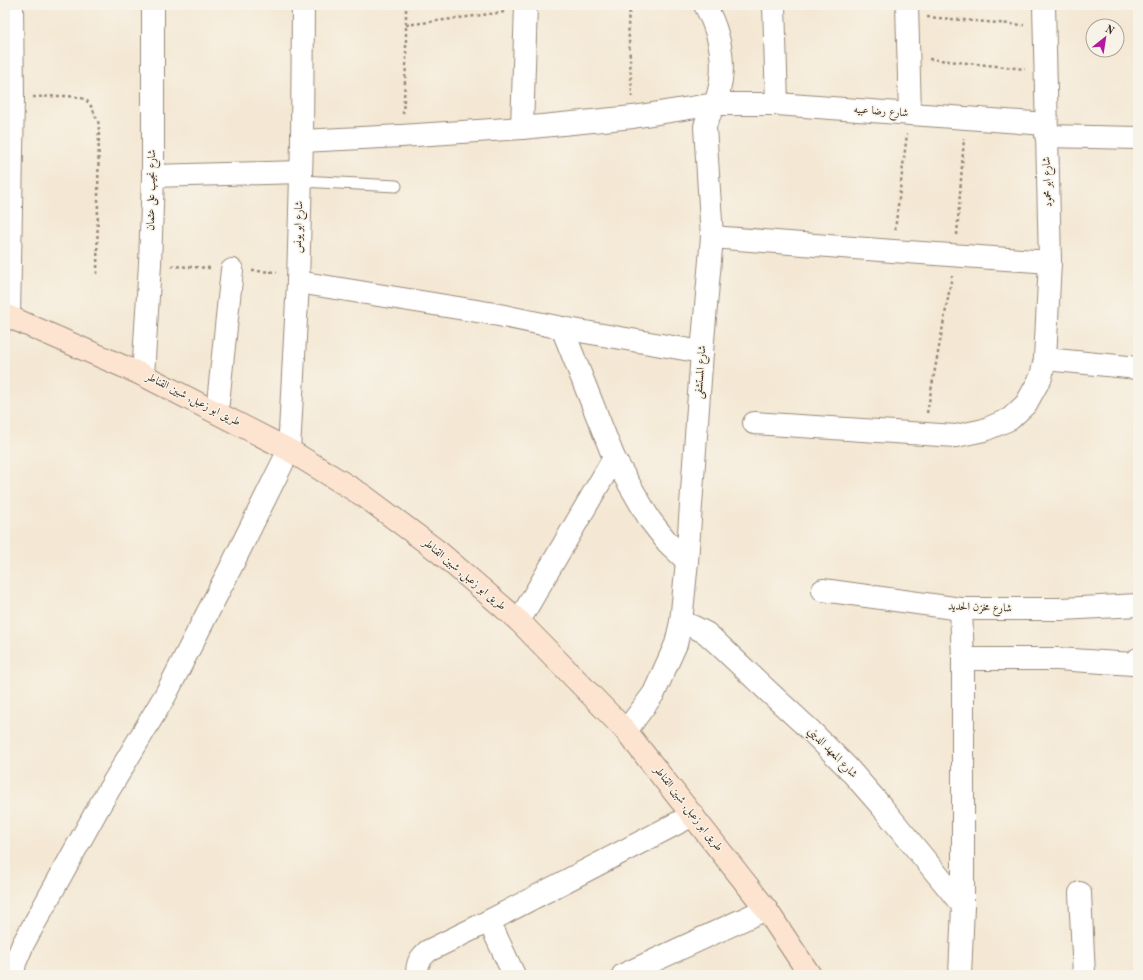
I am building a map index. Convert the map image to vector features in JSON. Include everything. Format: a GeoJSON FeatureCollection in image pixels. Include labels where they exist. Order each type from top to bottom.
{"type":"FeatureCollection","features":[{"type":"Feature","properties":{"kind":"street"},"geometry":{"type":"LineString","coordinates":[[7,316],[13,98],[12,5]]}},
{"type":"Feature","properties":{"kind":"street","name":"شارع نجيب على عثمان"},"geometry":{"type":"LineString","coordinates":[[143,375],[150,264],[153,5]]}},
{"type":"Feature","properties":{"kind":"street","name":"شارع ابو يونس"},"geometry":{"type":"LineString","coordinates":[[289,450],[298,278],[302,140],[303,5]]}},
{"type":"Feature","properties":{"kind":"street","name":"شارع المستشفى"},"geometry":{"type":"LineString","coordinates":[[626,731],[654,693],[676,644],[681,622],[712,237],[705,127],[721,86],[722,64],[720,42],[714,21],[705,5]]}},
{"type":"Feature","properties":{"kind":"street"},"geometry":{"type":"LineString","coordinates":[[774,5],[777,104]]}},
{"type":"Feature","properties":{"kind":"street","name":"شارع ابو محمود"},"geometry":{"type":"LineString","coordinates":[[754,423],[956,436],[984,430],[1010,419],[1026,404],[1041,377],[1045,359],[1050,262],[1044,5]]}},
{"type":"Feature","properties":{"kind":"street"},"geometry":{"type":"LineString","coordinates":[[522,128],[526,7]]}},
{"type":"Feature","properties":{"kind":"street"},"geometry":{"type":"LineString","coordinates":[[907,10],[910,114]]}},
{"type":"Feature","properties":{"kind":"street","name":"شارع رضا عبيه"},"geometry":{"type":"LineString","coordinates":[[302,140],[401,136],[522,128],[634,117],[715,104],[777,104],[966,118],[1046,130],[1138,138]]}},
{"type":"Feature","properties":{"kind":"street"},"geometry":{"type":"LineString","coordinates":[[152,176],[301,177]]}},
{"type":"Feature","properties":{"kind":"street"},"geometry":{"type":"LineString","coordinates":[[712,237],[1050,262]]}},
{"type":"Feature","properties":{"kind":"street"},"geometry":{"type":"LineString","coordinates":[[217,412],[232,270]]}},
{"type":"Feature","properties":{"kind":"street"},"geometry":{"type":"LineString","coordinates":[[298,278],[562,328],[702,352]]}},
{"type":"Feature","properties":{"kind":"street","name":"طريق ابو زعبل, شبين القناطر"},"geometry":{"type":"LineString","coordinates":[[7,316],[143,375],[289,450],[364,496],[439,552],[519,621],[626,731],[766,909],[810,975]]}},
{"type":"Feature","properties":{"kind":"street"},"geometry":{"type":"LineString","coordinates":[[562,328],[614,458],[650,520],[668,543],[687,561]]}},
{"type":"Feature","properties":{"kind":"street"},"geometry":{"type":"LineString","coordinates":[[1045,359],[1138,368]]}},
{"type":"Feature","properties":{"kind":"street"},"geometry":{"type":"LineString","coordinates":[[14,975],[15,963],[23,944],[100,803],[166,694],[289,450]]}},
{"type":"Feature","properties":{"kind":"street"},"geometry":{"type":"LineString","coordinates":[[519,621],[614,458]]}},
{"type":"Feature","properties":{"kind":"street","name":"شارع مخزن الحديد"},"geometry":{"type":"LineString","coordinates":[[823,590],[961,609],[1062,609],[1138,605]]}},
{"type":"Feature","properties":{"kind":"street"},"geometry":{"type":"LineString","coordinates":[[960,975],[963,906],[963,659],[961,609]]}},
{"type":"Feature","properties":{"kind":"street","name":"شارع المعهد الديني"},"geometry":{"type":"LineString","coordinates":[[681,622],[706,633],[847,767],[882,807],[963,906]]}},
{"type":"Feature","properties":{"kind":"street"},"geometry":{"type":"LineString","coordinates":[[963,659],[1057,658],[1132,664],[1138,659]]}},
{"type":"Feature","properties":{"kind":"street"},"geometry":{"type":"LineString","coordinates":[[417,975],[417,965],[422,956],[428,951],[489,922],[693,815]]}},
{"type":"Feature","properties":{"kind":"street"},"geometry":{"type":"LineString","coordinates":[[1080,893],[1084,975]]}},
{"type":"Feature","properties":{"kind":"street"},"geometry":{"type":"LineString","coordinates":[[623,975],[766,909]]}},
{"type":"Feature","properties":{"kind":"street"},"geometry":{"type":"LineString","coordinates":[[489,922],[514,975]]}},
{"type":"Feature","properties":{"kind":"lane"},"geometry":{"type":"LineString","coordinates":[[301,177],[396,186]]}},
{"type":"Feature","properties":{"kind":"path"},"geometry":{"type":"LineString","coordinates":[[401,136],[406,65],[406,5]]}},
{"type":"Feature","properties":{"kind":"path"},"geometry":{"type":"LineString","coordinates":[[631,5],[628,21],[634,117]]}},
{"type":"Feature","properties":{"kind":"path"},"geometry":{"type":"LineString","coordinates":[[406,25],[526,7]]}},
{"type":"Feature","properties":{"kind":"path"},"geometry":{"type":"LineString","coordinates":[[907,10],[1045,27]]}},
{"type":"Feature","properties":{"kind":"path"},"geometry":{"type":"LineString","coordinates":[[908,57],[1045,71]]}},
{"type":"Feature","properties":{"kind":"path"},"geometry":{"type":"LineString","coordinates":[[13,98],[77,96],[86,100],[92,109],[99,124],[97,274]]}},
{"type":"Feature","properties":{"kind":"path"},"geometry":{"type":"LineString","coordinates":[[892,251],[910,114]]}},
{"type":"Feature","properties":{"kind":"path"},"geometry":{"type":"LineString","coordinates":[[924,435],[955,256],[966,118]]}},
{"type":"Feature","properties":{"kind":"path"},"geometry":{"type":"LineString","coordinates":[[150,264],[232,270],[298,278]]}}]}
